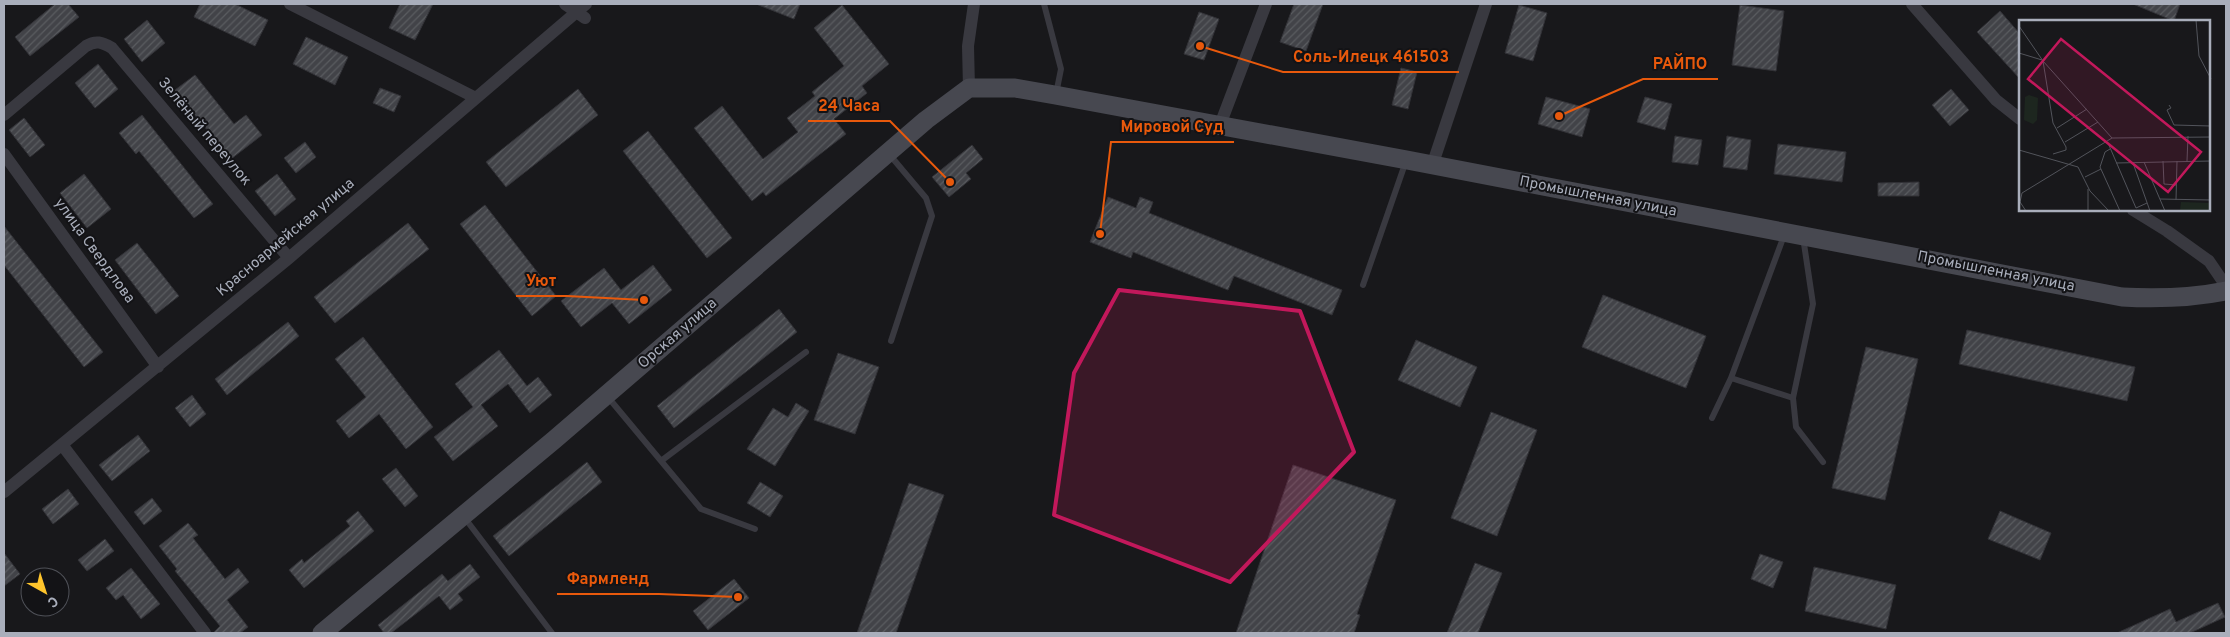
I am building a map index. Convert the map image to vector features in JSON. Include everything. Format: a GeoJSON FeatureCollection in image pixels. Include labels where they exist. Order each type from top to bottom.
{"type":"FeatureCollection","features":[{"type":"Feature","properties":{"kind":"street"},"geometry":{"type":"LineString","coordinates":[[290,4],[476,98]]}},
{"type":"Feature","properties":{"kind":"street"},"geometry":{"type":"LineString","coordinates":[[566,4],[583,11]]}},
{"type":"Feature","properties":{"kind":"street"},"geometry":{"type":"LineString","coordinates":[[1220,125],[1266,4]]}},
{"type":"Feature","properties":{"kind":"street"},"geometry":{"type":"LineString","coordinates":[[1432,166],[1486,4]]}},
{"type":"Feature","properties":{"kind":"street"},"geometry":{"type":"LineString","coordinates":[[1912,4],[1996,100],[2019,118]]}},
{"type":"Feature","properties":{"kind":"street"},"geometry":{"type":"LineString","coordinates":[[969,88],[968,46],[972,5]]}},
{"type":"Feature","properties":{"kind":"street","name":"Красноармейская улица"},"geometry":{"type":"LineString","coordinates":[[4,492],[63,446],[289,258],[476,98],[583,11]]}},
{"type":"Feature","properties":{"kind":"street","name":"Зелёный переулок"},"geometry":{"type":"LineString","coordinates":[[4,116],[86,46],[98,42],[112,48],[289,258]]}},
{"type":"Feature","properties":{"kind":"street","name":"Промышленная улица"},"geometry":{"type":"LineString","coordinates":[[969,88],[1014,88],[1220,125],[2122,296],[2159,299],[2200,296],[2226,291]]}},
{"type":"Feature","properties":{"kind":"street","name":"Орская улица"},"geometry":{"type":"LineString","coordinates":[[322,633],[606,396],[926,120],[969,88]]}},
{"type":"Feature","properties":{"kind":"street","name":"улица Свердлова"},"geometry":{"type":"LineString","coordinates":[[4,154],[158,367]]}},
{"type":"Feature","properties":{"kind":"street"},"geometry":{"type":"LineString","coordinates":[[2135,211],[2209,261],[2226,286]]}},
{"type":"Feature","properties":{"kind":"street"},"geometry":{"type":"LineString","coordinates":[[63,446],[205,633]]}},
{"type":"Feature","properties":{"kind":"lane"},"geometry":{"type":"LineString","coordinates":[[1044,4],[1061,69],[1055,96]]}},
{"type":"Feature","properties":{"kind":"lane"},"geometry":{"type":"LineString","coordinates":[[888,153],[926,198],[932,216],[891,341]]}},
{"type":"Feature","properties":{"kind":"lane"},"geometry":{"type":"LineString","coordinates":[[1363,285],[1407,160]]}},
{"type":"Feature","properties":{"kind":"lane"},"geometry":{"type":"LineString","coordinates":[[1712,418],[1794,234]]}},
{"type":"Feature","properties":{"kind":"lane"},"geometry":{"type":"LineString","coordinates":[[1794,234],[1813,304],[1793,398],[1796,427],[1824,462]]}},
{"type":"Feature","properties":{"kind":"lane"},"geometry":{"type":"LineString","coordinates":[[661,461],[806,352]]}},
{"type":"Feature","properties":{"kind":"lane"},"geometry":{"type":"LineString","coordinates":[[1731,378],[1793,398]]}},
{"type":"Feature","properties":{"kind":"lane"},"geometry":{"type":"LineString","coordinates":[[606,396],[701,509],[756,529]]}},
{"type":"Feature","properties":{"kind":"lane"},"geometry":{"type":"LineString","coordinates":[[463,516],[552,633]]}},
{"type":"Feature","properties":{"kind":"highlighted area"},"geometry":{"type":"Polygon","coordinates":[[[1119,290],[1300,311],[1354,452],[1230,582],[1054,515],[1074,373],[1119,290]]]}},
{"type":"Feature","properties":{"kind":"building"},"geometry":{"type":"Polygon","coordinates":[[[55,4],[68,4],[79,17],[30,56],[15,37],[55,4]]]}},
{"type":"Feature","properties":{"kind":"building"},"geometry":{"type":"Polygon","coordinates":[[[200,4],[235,4],[268,20],[255,46],[194,17],[200,4]]]}},
{"type":"Feature","properties":{"kind":"building"},"geometry":{"type":"Polygon","coordinates":[[[400,4],[433,4],[415,40],[389,28],[400,4]]]}},
{"type":"Feature","properties":{"kind":"building"},"geometry":{"type":"Polygon","coordinates":[[[756,4],[800,4],[794,19],[756,4]]]}},
{"type":"Feature","properties":{"kind":"building"},"geometry":{"type":"Polygon","coordinates":[[[1294,4],[1323,4],[1306,51],[1280,42],[1294,4]]]}},
{"type":"Feature","properties":{"kind":"building"},"geometry":{"type":"Polygon","coordinates":[[[2133,4],[2180,4],[2174,20],[2133,4]]]}},
{"type":"Feature","properties":{"kind":"building"},"geometry":{"type":"Polygon","coordinates":[[[842,5],[889,64],[862,86],[867,93],[834,119],[846,134],[766,196],[763,192],[752,201],[694,128],[722,106],[763,159],[798,132],[787,118],[815,96],[812,92],[844,66],[814,28],[842,5]]]}},
{"type":"Feature","properties":{"kind":"building"},"geometry":{"type":"Polygon","coordinates":[[[1519,5],[1547,13],[1533,61],[1505,53],[1519,5]]]}},
{"type":"Feature","properties":{"kind":"building"},"geometry":{"type":"Polygon","coordinates":[[[1740,5],[1784,11],[1776,71],[1732,65],[1740,5]]]}},
{"type":"Feature","properties":{"kind":"building"},"geometry":{"type":"Polygon","coordinates":[[[2000,11],[2019,33],[2019,78],[1977,32],[2000,11]]]}},
{"type":"Feature","properties":{"kind":"building"},"geometry":{"type":"Polygon","coordinates":[[[1199,12],[1219,19],[1204,60],[1184,54],[1199,12]]]}},
{"type":"Feature","properties":{"kind":"building"},"geometry":{"type":"Polygon","coordinates":[[[147,20],[165,43],[142,62],[124,39],[147,20]]]}},
{"type":"Feature","properties":{"kind":"building"},"geometry":{"type":"Polygon","coordinates":[[[306,37],[348,57],[335,85],[293,64],[306,37]]]}},
{"type":"Feature","properties":{"kind":"building"},"geometry":{"type":"Polygon","coordinates":[[[98,64],[118,89],[95,108],[75,83],[98,64]]]}},
{"type":"Feature","properties":{"kind":"building"},"geometry":{"type":"Polygon","coordinates":[[[1401,68],[1417,72],[1408,109],[1392,105],[1401,68]]]}},
{"type":"Feature","properties":{"kind":"building"},"geometry":{"type":"Polygon","coordinates":[[[195,75],[234,124],[246,115],[262,135],[231,159],[185,103],[181,106],[171,93],[195,75]]]}},
{"type":"Feature","properties":{"kind":"building"},"geometry":{"type":"Polygon","coordinates":[[[380,88],[401,96],[394,112],[373,103],[380,88]]]}},
{"type":"Feature","properties":{"kind":"building"},"geometry":{"type":"Polygon","coordinates":[[[578,89],[598,115],[506,187],[486,162],[578,89]]]}},
{"type":"Feature","properties":{"kind":"building"},"geometry":{"type":"Polygon","coordinates":[[[1951,89],[1969,110],[1950,126],[1932,105],[1951,89]]]}},
{"type":"Feature","properties":{"kind":"building"},"geometry":{"type":"Polygon","coordinates":[[[1546,97],[1590,109],[1582,137],[1538,124],[1546,97]]]}},
{"type":"Feature","properties":{"kind":"building"},"geometry":{"type":"Polygon","coordinates":[[[1645,97],[1672,104],[1665,130],[1637,122],[1645,97]]]}},
{"type":"Feature","properties":{"kind":"building"},"geometry":{"type":"Polygon","coordinates":[[[142,115],[213,204],[194,218],[139,151],[136,154],[119,133],[142,115]]]}},
{"type":"Feature","properties":{"kind":"building"},"geometry":{"type":"Polygon","coordinates":[[[24,118],[45,145],[30,157],[9,130],[24,118]]]}},
{"type":"Feature","properties":{"kind":"building"},"geometry":{"type":"Polygon","coordinates":[[[648,131],[732,238],[707,258],[623,151],[648,131]]]}},
{"type":"Feature","properties":{"kind":"building"},"geometry":{"type":"Polygon","coordinates":[[[1675,136],[1702,140],[1698,165],[1672,162],[1675,136]]]}},
{"type":"Feature","properties":{"kind":"building"},"geometry":{"type":"Polygon","coordinates":[[[1727,136],[1751,140],[1747,170],[1723,167],[1727,136]]]}},
{"type":"Feature","properties":{"kind":"building"},"geometry":{"type":"Polygon","coordinates":[[[305,142],[316,157],[296,173],[284,158],[305,142]]]}},
{"type":"Feature","properties":{"kind":"building"},"geometry":{"type":"Polygon","coordinates":[[[1778,144],[1846,152],[1842,182],[1774,174],[1778,144]]]}},
{"type":"Feature","properties":{"kind":"building"},"geometry":{"type":"Polygon","coordinates":[[[972,145],[983,159],[966,173],[971,179],[949,197],[932,177],[972,145]]]}},
{"type":"Feature","properties":{"kind":"building"},"geometry":{"type":"Polygon","coordinates":[[[84,174],[111,209],[87,228],[60,193],[84,174]]]}},
{"type":"Feature","properties":{"kind":"building"},"geometry":{"type":"Polygon","coordinates":[[[277,174],[296,199],[275,216],[255,191],[277,174]]]}},
{"type":"Feature","properties":{"kind":"building"},"geometry":{"type":"Polygon","coordinates":[[[1919,182],[1919,196],[1878,196],[1878,183],[1919,182]]]}},
{"type":"Feature","properties":{"kind":"building"},"geometry":{"type":"Polygon","coordinates":[[[1108,197],[1136,208],[1140,197],[1153,202],[1149,213],[1342,290],[1332,315],[1234,276],[1228,290],[1133,252],[1131,258],[1090,242],[1108,197]]]}},
{"type":"Feature","properties":{"kind":"building"},"geometry":{"type":"Polygon","coordinates":[[[485,205],[556,296],[532,316],[460,224],[485,205]]]}},
{"type":"Feature","properties":{"kind":"building"},"geometry":{"type":"Polygon","coordinates":[[[408,223],[429,249],[335,323],[314,297],[408,223]]]}},
{"type":"Feature","properties":{"kind":"building"},"geometry":{"type":"Polygon","coordinates":[[[4,226],[103,352],[84,367],[4,265],[4,226]]]}},
{"type":"Feature","properties":{"kind":"building"},"geometry":{"type":"Polygon","coordinates":[[[137,243],[179,296],[156,314],[115,260],[137,243]]]}},
{"type":"Feature","properties":{"kind":"building"},"geometry":{"type":"Polygon","coordinates":[[[653,265],[672,290],[629,324],[612,303],[581,327],[561,301],[604,268],[621,290],[653,265]]]}},
{"type":"Feature","properties":{"kind":"building"},"geometry":{"type":"Polygon","coordinates":[[[1603,295],[1706,336],[1686,388],[1582,347],[1603,295]]]}},
{"type":"Feature","properties":{"kind":"building"},"geometry":{"type":"Polygon","coordinates":[[[779,309],[797,332],[674,428],[657,406],[779,309]]]}},
{"type":"Feature","properties":{"kind":"building"},"geometry":{"type":"Polygon","coordinates":[[[288,322],[299,336],[227,395],[215,379],[288,322]]]}},
{"type":"Feature","properties":{"kind":"building"},"geometry":{"type":"Polygon","coordinates":[[[1967,330],[2135,367],[2127,401],[1959,364],[1967,330]]]}},
{"type":"Feature","properties":{"kind":"building"},"geometry":{"type":"Polygon","coordinates":[[[363,337],[433,427],[406,449],[379,414],[349,438],[336,421],[366,397],[335,359],[363,337]]]}},
{"type":"Feature","properties":{"kind":"building"},"geometry":{"type":"Polygon","coordinates":[[[1416,340],[1477,367],[1460,407],[1398,380],[1416,340]]]}},
{"type":"Feature","properties":{"kind":"building"},"geometry":{"type":"Polygon","coordinates":[[[1866,347],[1918,359],[1885,500],[1832,488],[1866,347]]]}},
{"type":"Feature","properties":{"kind":"building"},"geometry":{"type":"Polygon","coordinates":[[[499,350],[527,386],[538,377],[552,395],[530,413],[508,384],[481,405],[498,426],[453,461],[434,437],[473,407],[455,384],[499,350]]]}},
{"type":"Feature","properties":{"kind":"building"},"geometry":{"type":"Polygon","coordinates":[[[838,353],[879,367],[855,434],[814,420],[838,353]]]}},
{"type":"Feature","properties":{"kind":"building"},"geometry":{"type":"Polygon","coordinates":[[[192,395],[206,414],[190,427],[175,408],[192,395]]]}},
{"type":"Feature","properties":{"kind":"building"},"geometry":{"type":"Polygon","coordinates":[[[796,403],[809,411],[775,466],[747,449],[773,408],[788,417],[796,403]]]}},
{"type":"Feature","properties":{"kind":"building"},"geometry":{"type":"Polygon","coordinates":[[[1491,412],[1537,430],[1497,536],[1451,518],[1491,412]]]}},
{"type":"Feature","properties":{"kind":"building"},"geometry":{"type":"Polygon","coordinates":[[[138,435],[150,451],[112,481],[99,465],[138,435]]]}},
{"type":"Feature","properties":{"kind":"building"},"geometry":{"type":"Polygon","coordinates":[[[587,462],[602,482],[509,556],[493,536],[587,462]]]}},
{"type":"Feature","properties":{"kind":"building"},"geometry":{"type":"Polygon","coordinates":[[[1293,465],[1396,500],[1357,614],[1360,615],[1354,633],[1236,633],[1293,465]]]}},
{"type":"Feature","properties":{"kind":"building"},"geometry":{"type":"Polygon","coordinates":[[[396,468],[418,496],[405,507],[382,479],[396,468]]]}},
{"type":"Feature","properties":{"kind":"building"},"geometry":{"type":"Polygon","coordinates":[[[760,482],[783,496],[770,517],[747,503],[760,482]]]}},
{"type":"Feature","properties":{"kind":"building"},"geometry":{"type":"Polygon","coordinates":[[[909,483],[944,495],[896,633],[857,633],[909,483]]]}},
{"type":"Feature","properties":{"kind":"building"},"geometry":{"type":"Polygon","coordinates":[[[68,489],[79,504],[53,524],[42,509],[68,489]]]}},
{"type":"Feature","properties":{"kind":"building"},"geometry":{"type":"Polygon","coordinates":[[[152,498],[162,511],[144,525],[134,512],[152,498]]]}},
{"type":"Feature","properties":{"kind":"building"},"geometry":{"type":"Polygon","coordinates":[[[358,511],[374,531],[304,588],[289,570],[302,559],[304,563],[350,526],[346,521],[358,511]]]}},
{"type":"Feature","properties":{"kind":"building"},"geometry":{"type":"Polygon","coordinates":[[[2000,511],[2051,533],[2040,560],[1988,539],[2000,511]]]}},
{"type":"Feature","properties":{"kind":"building"},"geometry":{"type":"Polygon","coordinates":[[[188,523],[198,535],[193,538],[225,579],[238,568],[249,582],[227,600],[248,627],[240,633],[213,633],[220,626],[175,571],[177,569],[159,546],[188,523]]]}},
{"type":"Feature","properties":{"kind":"building"},"geometry":{"type":"Polygon","coordinates":[[[105,539],[114,551],[87,571],[78,560],[105,539]]]}},
{"type":"Feature","properties":{"kind":"building"},"geometry":{"type":"Polygon","coordinates":[[[4,553],[20,574],[4,586],[4,553]]]}},
{"type":"Feature","properties":{"kind":"building"},"geometry":{"type":"Polygon","coordinates":[[[1760,554],[1783,562],[1773,588],[1751,579],[1760,554]]]}},
{"type":"Feature","properties":{"kind":"building"},"geometry":{"type":"Polygon","coordinates":[[[1475,563],[1502,573],[1478,633],[1447,633],[1475,563]]]}},
{"type":"Feature","properties":{"kind":"building"},"geometry":{"type":"Polygon","coordinates":[[[470,564],[480,577],[458,594],[463,600],[450,610],[439,596],[391,633],[384,633],[378,625],[442,574],[448,581],[470,564]]]}},
{"type":"Feature","properties":{"kind":"building"},"geometry":{"type":"Polygon","coordinates":[[[1814,567],[1896,585],[1886,629],[1805,611],[1814,567]]]}},
{"type":"Feature","properties":{"kind":"building"},"geometry":{"type":"Polygon","coordinates":[[[131,568],[160,604],[141,619],[123,595],[116,600],[106,588],[131,568]]]}},
{"type":"Feature","properties":{"kind":"building"},"geometry":{"type":"Polygon","coordinates":[[[734,579],[749,598],[708,630],[693,611],[734,579]]]}},
{"type":"Feature","properties":{"kind":"building"},"geometry":{"type":"Polygon","coordinates":[[[2218,603],[2225,617],[2190,633],[2117,633],[2170,609],[2176,622],[2218,603]]]}},
{"type":"Feature","properties":{"kind":"place","name":"Соль-Илецк 461503"},"geometry":{"type":"Point","coordinates":[1200,46]}},
{"type":"Feature","properties":{"kind":"place","name":"РАЙПО"},"geometry":{"type":"Point","coordinates":[1559,116]}},
{"type":"Feature","properties":{"kind":"place","name":"24 Часа"},"geometry":{"type":"Point","coordinates":[950,182]}},
{"type":"Feature","properties":{"kind":"place","name":"Мировой Суд"},"geometry":{"type":"Point","coordinates":[1100,234]}},
{"type":"Feature","properties":{"kind":"place","name":"Уют"},"geometry":{"type":"Point","coordinates":[644,300]}},
{"type":"Feature","properties":{"kind":"place","name":"Фармленд"},"geometry":{"type":"Point","coordinates":[738,597]}}]}
